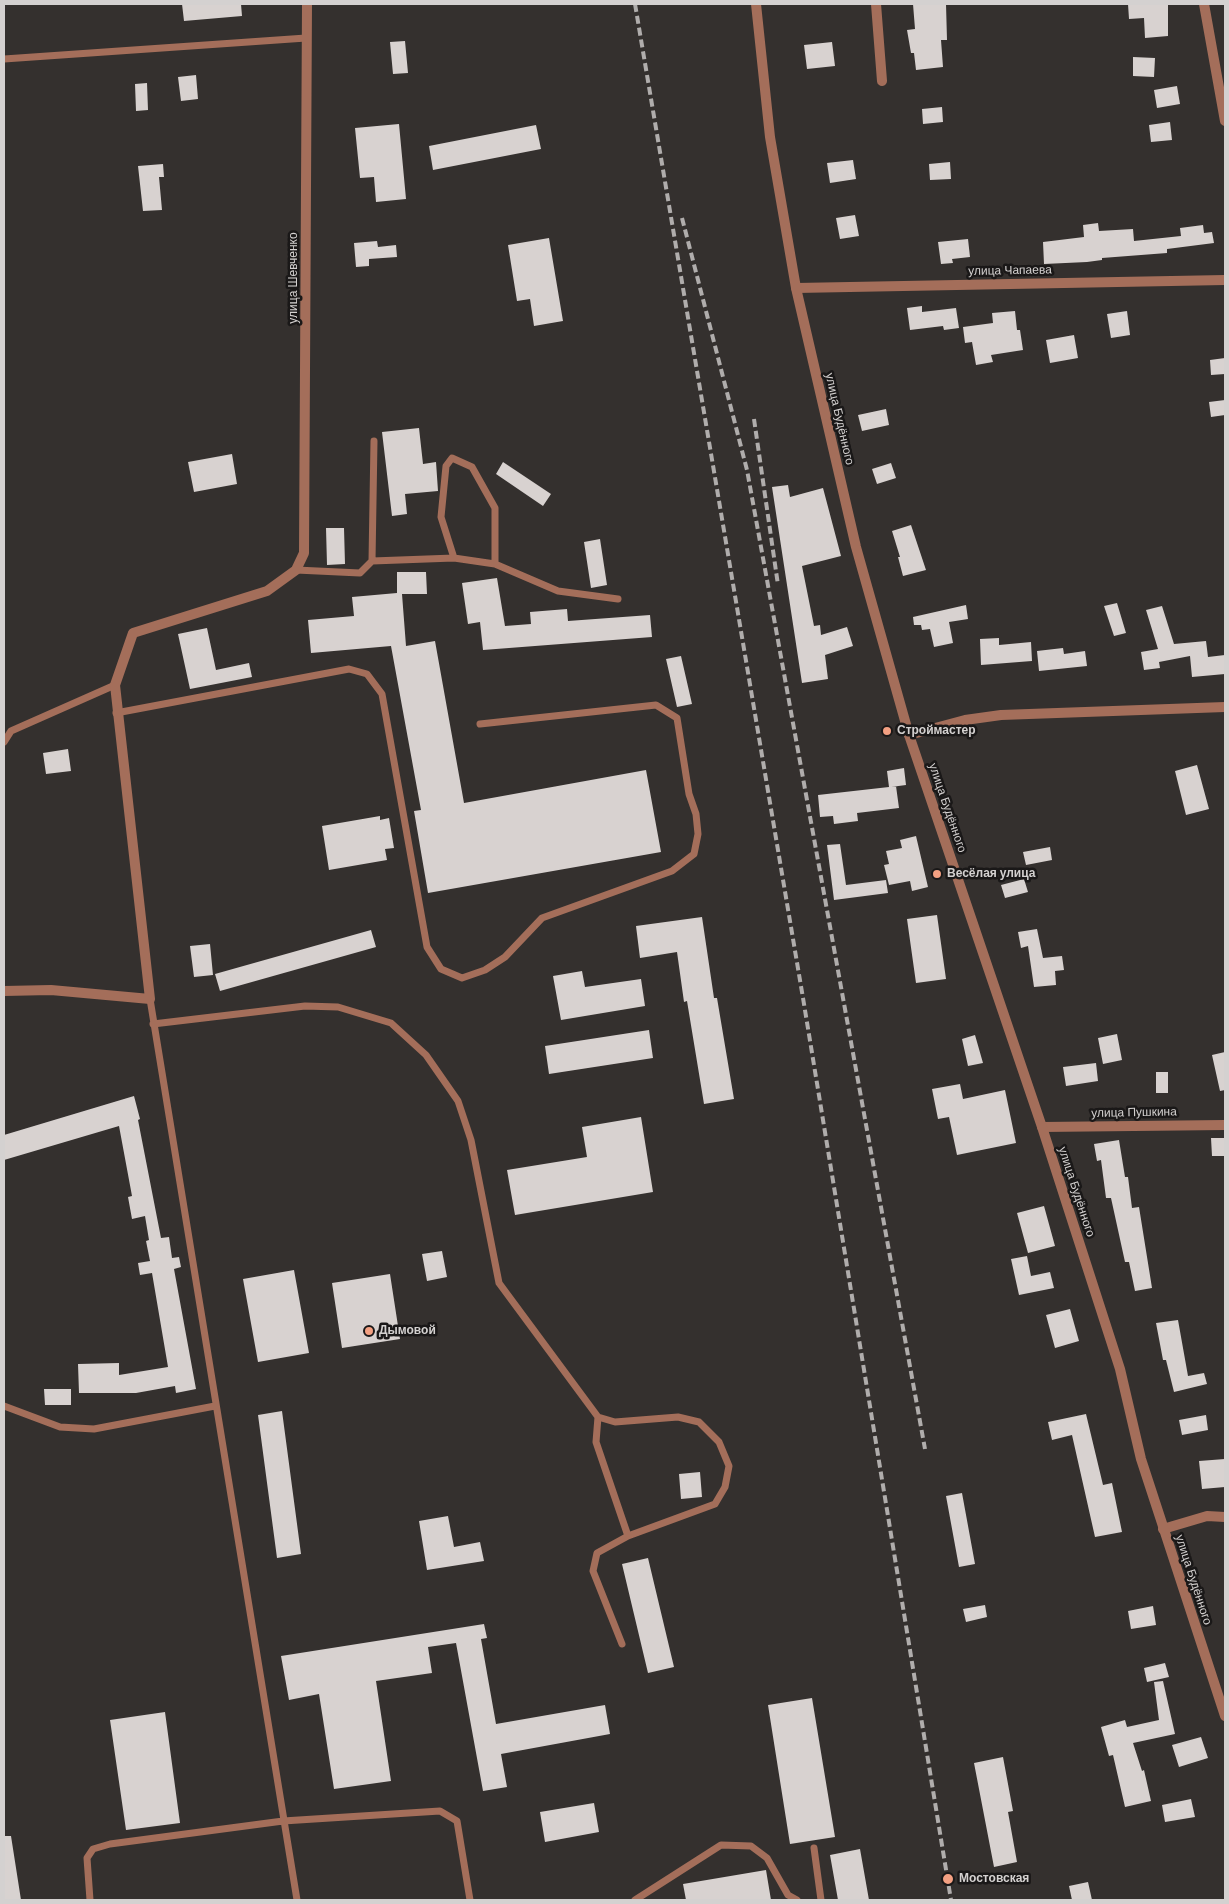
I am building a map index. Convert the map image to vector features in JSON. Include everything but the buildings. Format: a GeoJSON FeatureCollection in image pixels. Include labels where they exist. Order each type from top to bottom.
{"type":"FeatureCollection","features":[{"type":"Feature","properties":{"kind":"street","name":"улица Шевченко"},"geometry":{"type":"LineString","coordinates":[[296,570],[304,553],[307,388],[307,4]]}},
{"type":"Feature","properties":{"kind":"street","name":"улица Будённого"},"geometry":{"type":"LineString","coordinates":[[756,4],[770,137],[796,288],[856,546],[909,735],[1042,1127],[1120,1369],[1141,1459],[1225,1716]]}},
{"type":"Feature","properties":{"kind":"street"},"geometry":{"type":"LineString","coordinates":[[876,4],[882,81]]}},
{"type":"Feature","properties":{"kind":"street"},"geometry":{"type":"LineString","coordinates":[[1204,4],[1225,121]]}},
{"type":"Feature","properties":{"kind":"street","name":"улица Чапаева"},"geometry":{"type":"LineString","coordinates":[[796,288],[1225,280]]}},
{"type":"Feature","properties":{"kind":"street"},"geometry":{"type":"LineString","coordinates":[[4,991],[51,990],[150,999],[116,713],[115,685],[133,634],[267,591],[296,570]]}},
{"type":"Feature","properties":{"kind":"street"},"geometry":{"type":"LineString","coordinates":[[909,735],[965,720],[1001,715],[1225,706]]}},
{"type":"Feature","properties":{"kind":"street","name":"улица Пушкина"},"geometry":{"type":"LineString","coordinates":[[1042,1127],[1225,1125]]}},
{"type":"Feature","properties":{"kind":"street"},"geometry":{"type":"LineString","coordinates":[[1163,1530],[1207,1516],[1225,1516]]}},
{"type":"Feature","properties":{"kind":"lane"},"geometry":{"type":"LineString","coordinates":[[4,59],[306,38]]}},
{"type":"Feature","properties":{"kind":"lane"},"geometry":{"type":"LineString","coordinates":[[372,561],[374,442]]}},
{"type":"Feature","properties":{"kind":"lane"},"geometry":{"type":"LineString","coordinates":[[454,558],[441,517],[446,466],[452,458],[472,467],[495,508],[495,564]]}},
{"type":"Feature","properties":{"kind":"lane"},"geometry":{"type":"LineString","coordinates":[[296,570],[360,573],[372,561],[454,558],[495,564],[558,591],[618,599]]}},
{"type":"Feature","properties":{"kind":"lane"},"geometry":{"type":"LineString","coordinates":[[116,713],[349,669],[367,674],[382,694],[427,947],[440,970],[462,978],[485,970],[505,957],[542,918],[672,871],[694,854],[698,834],[696,814],[689,794],[677,718],[656,704],[480,724]]}},
{"type":"Feature","properties":{"kind":"lane"},"geometry":{"type":"LineString","coordinates":[[4,742],[11,731],[115,685]]}},
{"type":"Feature","properties":{"kind":"lane"},"geometry":{"type":"LineString","coordinates":[[150,999],[152,1024],[297,1900]]}},
{"type":"Feature","properties":{"kind":"lane"},"geometry":{"type":"LineString","coordinates":[[152,1024],[305,1006],[338,1008],[390,1023],[426,1055],[458,1101],[471,1140],[499,1283],[598,1416],[615,1422],[678,1417],[699,1422],[719,1442],[729,1466],[725,1487],[715,1504],[628,1536],[597,1553],[593,1571],[622,1644]]}},
{"type":"Feature","properties":{"kind":"lane"},"geometry":{"type":"LineString","coordinates":[[4,1406],[60,1427],[94,1429],[215,1406]]}},
{"type":"Feature","properties":{"kind":"lane"},"geometry":{"type":"LineString","coordinates":[[598,1416],[596,1442],[628,1536]]}},
{"type":"Feature","properties":{"kind":"lane"},"geometry":{"type":"LineString","coordinates":[[90,1900],[87,1858],[93,1849],[110,1844],[284,1821],[440,1811],[457,1821],[470,1900]]}},
{"type":"Feature","properties":{"kind":"lane"},"geometry":{"type":"LineString","coordinates":[[635,1900],[721,1845],[751,1846],[767,1858],[788,1895],[796,1900]]}},
{"type":"Feature","properties":{"kind":"lane"},"geometry":{"type":"LineString","coordinates":[[814,1848],[821,1900]]}},
{"type":"Feature","properties":{"kind":"railway"},"geometry":{"type":"LineString","coordinates":[[635,4],[803,998],[951,1900]]}},
{"type":"Feature","properties":{"kind":"railway"},"geometry":{"type":"LineString","coordinates":[[682,218],[747,470],[925,1449]]}},
{"type":"Feature","properties":{"kind":"railway"},"geometry":{"type":"LineString","coordinates":[[754,419],[778,585]]}},
{"type":"Feature","properties":{"kind":"place","name":"Строймастер"},"geometry":{"type":"Point","coordinates":[887,731]}},
{"type":"Feature","properties":{"kind":"place","name":"Весёлая улица"},"geometry":{"type":"Point","coordinates":[937,874]}},
{"type":"Feature","properties":{"kind":"place","name":"Дымовой"},"geometry":{"type":"Point","coordinates":[369,1331]}},
{"type":"Feature","properties":{"kind":"place","name":"Мостовская"},"geometry":{"type":"Point","coordinates":[948,1879]}}]}
